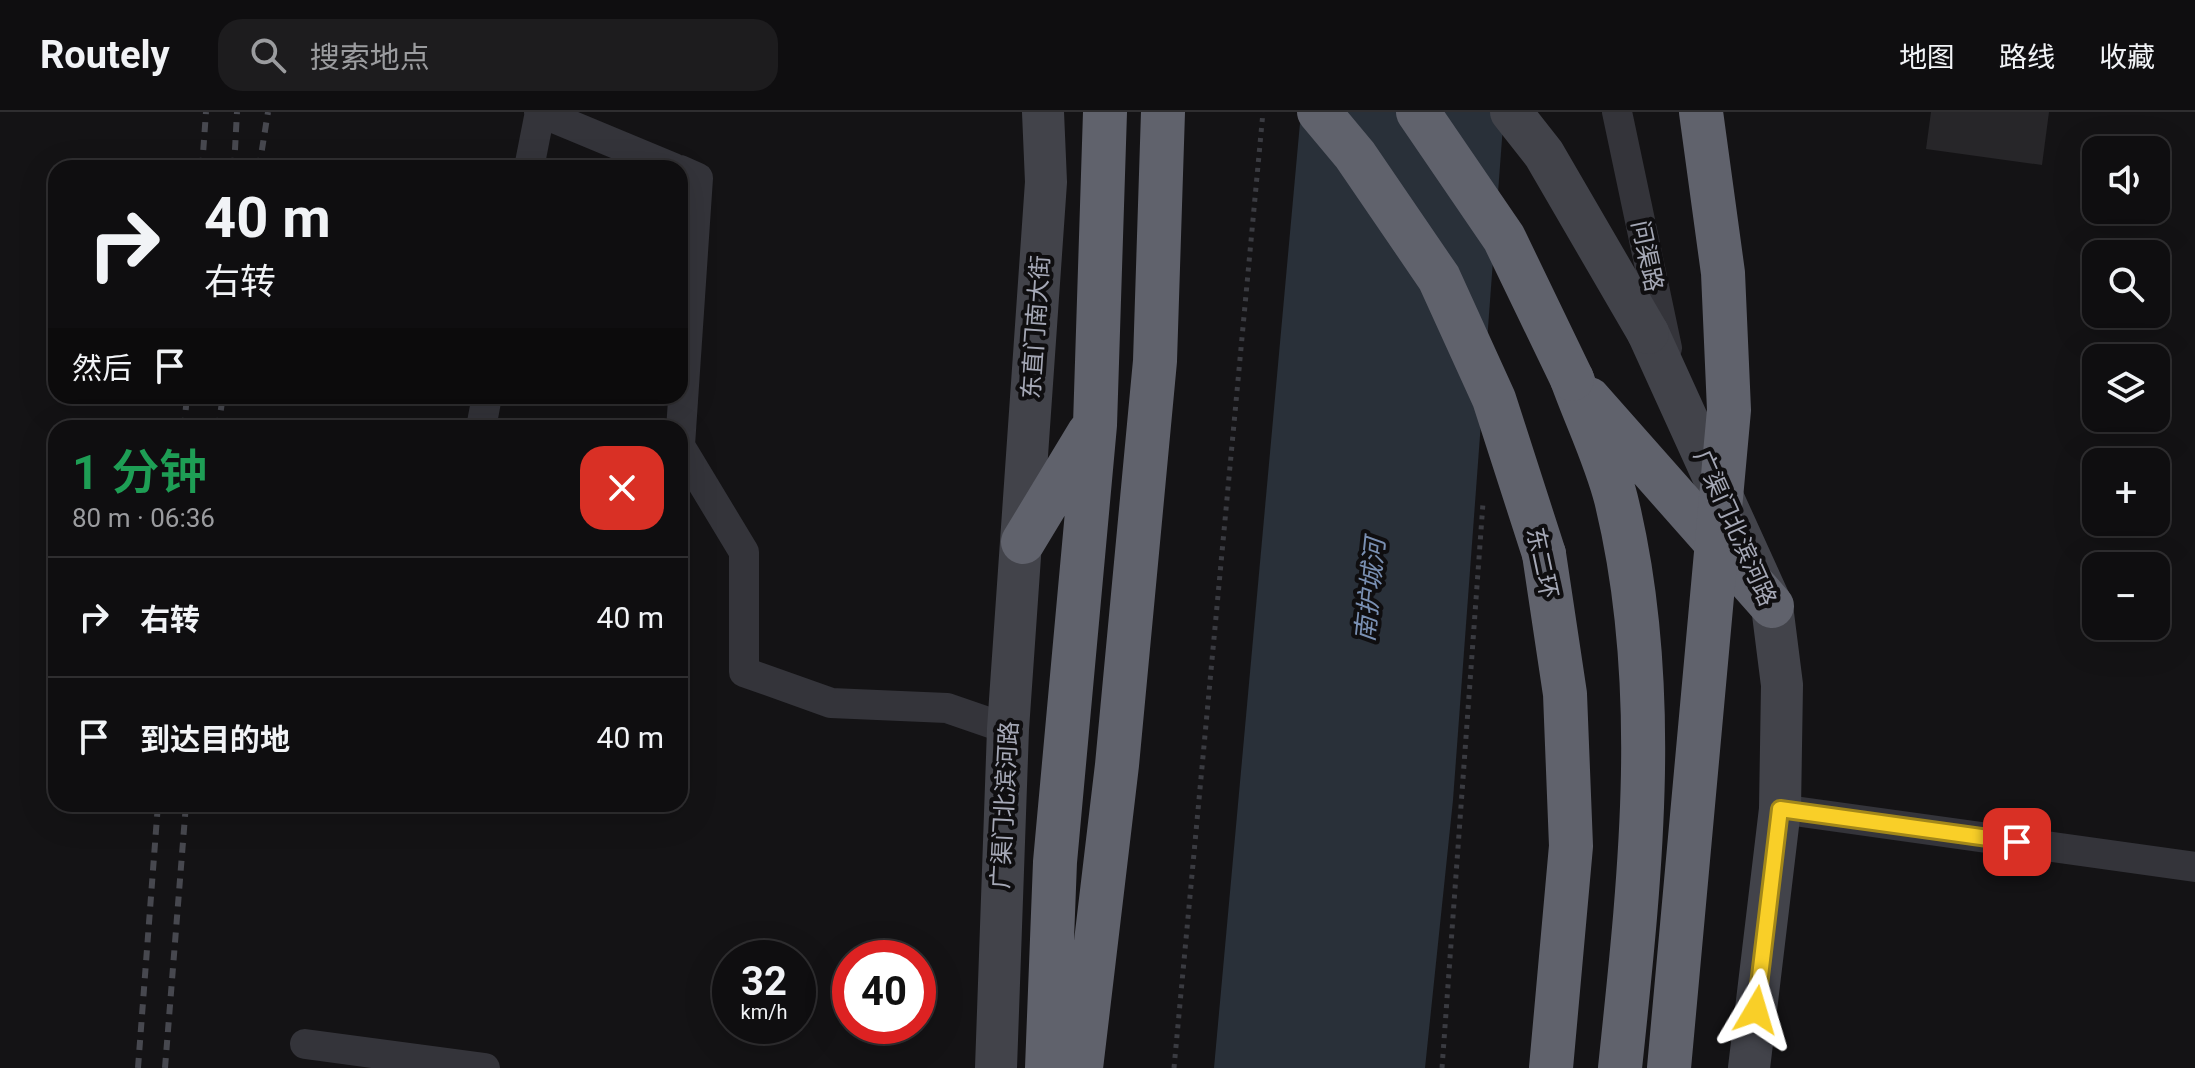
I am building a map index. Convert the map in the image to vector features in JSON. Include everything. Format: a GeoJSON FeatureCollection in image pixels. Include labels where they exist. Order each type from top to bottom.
{"type":"FeatureCollection","features":[{"type":"Feature","properties":{"kind":"highway"},"geometry":{"type":"LineString","coordinates":[[1047,1068],[1055,862],[1095,425],[1105,112]]}},
{"type":"Feature","properties":{"kind":"highway"},"geometry":{"type":"LineString","coordinates":[[1081,1068],[1117,765],[1155,361],[1163,112]]}},
{"type":"Feature","properties":{"kind":"highway","name":"东二环"},"geometry":{"type":"LineString","coordinates":[[1319,112],[1355,155],[1439,278],[1494,399],[1544,554],[1565,694],[1571,846],[1551,1068]]}},
{"type":"Feature","properties":{"kind":"highway"},"geometry":{"type":"LineString","coordinates":[[1418,112],[1504,238],[1572,379],[1616,497],[1640,632],[1645,768],[1641,875],[1620,1068]]}},
{"type":"Feature","properties":{"kind":"highway"},"geometry":{"type":"LineString","coordinates":[[1669,1068],[1729,410],[1723,273],[1701,112]]}},
{"type":"Feature","properties":{"kind":"highway"},"geometry":{"type":"LineString","coordinates":[[1572,379],[1772,606]]}},
{"type":"Feature","properties":{"kind":"highway"},"geometry":{"type":"LineString","coordinates":[[1023,542],[1095,425]]}},
{"type":"Feature","properties":{"kind":"street"},"geometry":{"type":"LineString","coordinates":[[530,160],[539,112],[655,160]]}},
{"type":"Feature","properties":{"kind":"street","name":"东直门南大街"},"geometry":{"type":"LineString","coordinates":[[1023,542],[1046,182],[1043,112]]}},
{"type":"Feature","properties":{"kind":"street","name":"广渠门北滨河路"},"geometry":{"type":"LineString","coordinates":[[1511,112],[1544,154],[1648,333],[1772,606],[1782,685],[1780,809],[1749,1068]]}},
{"type":"Feature","properties":{"kind":"street","name":"问渠路"},"geometry":{"type":"LineString","coordinates":[[1617,112],[1679,400]]}},
{"type":"Feature","properties":{"kind":"street"},"geometry":{"type":"LineString","coordinates":[[688,174],[698,178],[688,326]]}},
{"type":"Feature","properties":{"kind":"street"},"geometry":{"type":"LineString","coordinates":[[693,489],[744,552],[744,672],[831,703],[947,708],[1008,729]]}},
{"type":"Feature","properties":{"kind":"street","name":"广渠门北滨河路"},"geometry":{"type":"LineString","coordinates":[[996,1068],[1008,729],[1023,542]]}},
{"type":"Feature","properties":{"kind":"street"},"geometry":{"type":"LineString","coordinates":[[1780,809],[2195,867]]}},
{"type":"Feature","properties":{"kind":"street"},"geometry":{"type":"LineString","coordinates":[[305,1044],[485,1068]]}},
{"type":"Feature","properties":{"kind":"path"},"geometry":{"type":"LineString","coordinates":[[1174,1068],[1263,112]]}},
{"type":"Feature","properties":{"kind":"path"},"geometry":{"type":"LineString","coordinates":[[1442,1068],[1471,629],[1484,488]]}},
{"type":"Feature","properties":{"kind":"water","name":"南护城河"},"geometry":{"type":"Polygon","coordinates":[[[1301,112],[1504,112],[1453,800],[1425,1068],[1214,1068],[1301,112]]]}},
{"type":"Feature","properties":{"kind":"building"},"geometry":{"type":"Polygon","coordinates":[[[1931,112],[2049,112],[2042,165],[1926,149],[1931,112]]]}},
{"type":"Feature","properties":{"kind":"railway"},"geometry":{"type":"LineString","coordinates":[[203,160],[206,112]]}},
{"type":"Feature","properties":{"kind":"railway"},"geometry":{"type":"LineString","coordinates":[[234,160],[237,112]]}},
{"type":"Feature","properties":{"kind":"railway"},"geometry":{"type":"LineString","coordinates":[[260,160],[268,112]]}},
{"type":"Feature","properties":{"kind":"railway"},"geometry":{"type":"LineString","coordinates":[[185,420],[186,404]]}},
{"type":"Feature","properties":{"kind":"railway"},"geometry":{"type":"LineString","coordinates":[[219,420],[222,404]]}},
{"type":"Feature","properties":{"kind":"railway"},"geometry":{"type":"LineString","coordinates":[[138,1068],[157,812]]}},
{"type":"Feature","properties":{"kind":"railway"},"geometry":{"type":"LineString","coordinates":[[165,1068],[185,812]]}},
{"type":"Feature","properties":{"kind":"route"},"geometry":{"type":"LineString","coordinates":[[1756,1010],[1780,809],[2017,842]]}}]}
